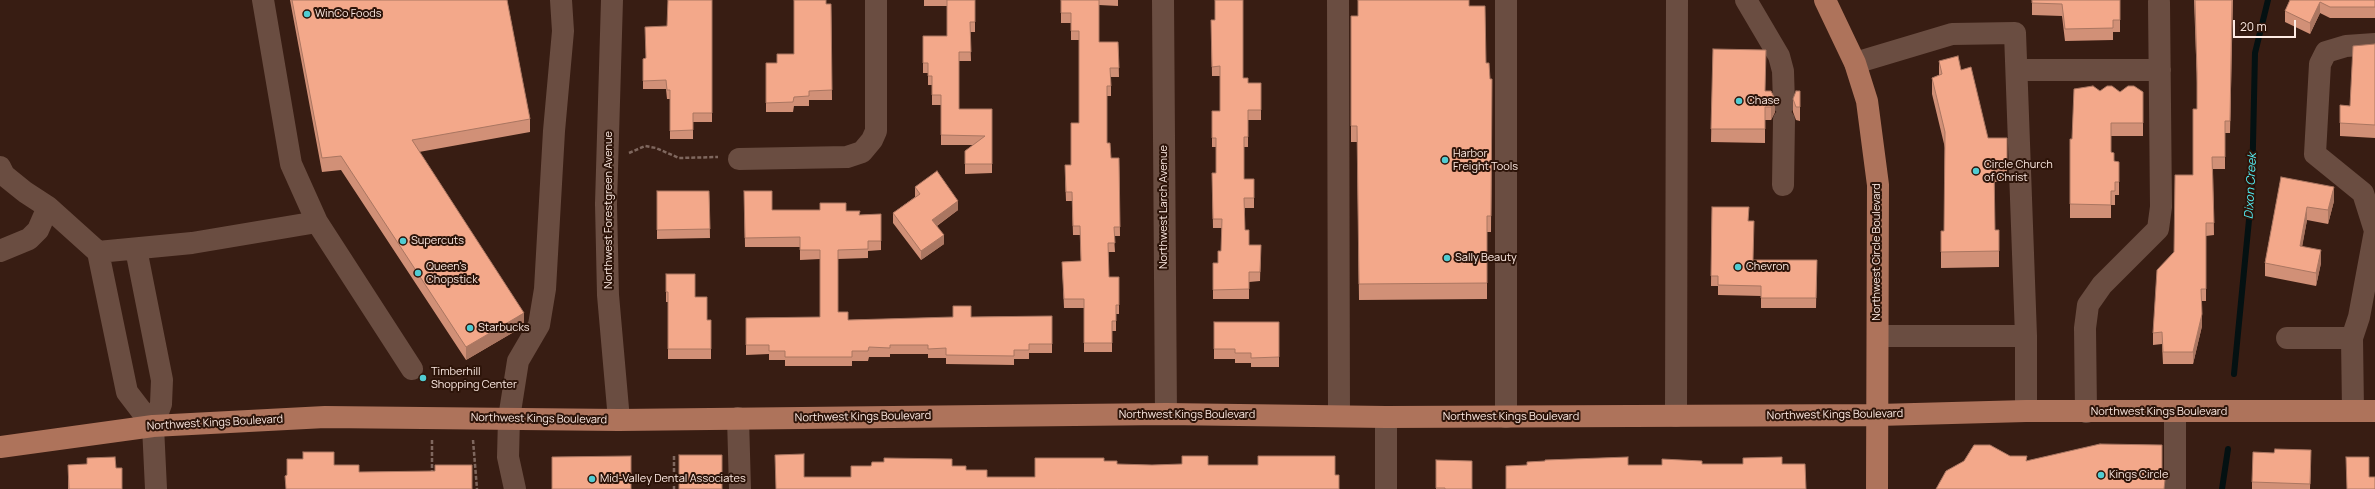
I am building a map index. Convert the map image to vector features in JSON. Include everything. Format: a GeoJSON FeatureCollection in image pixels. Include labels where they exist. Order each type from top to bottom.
{"type":"FeatureCollection","features":[{"type":"Feature","properties":{"kind":"main road","name":"Northwest Circle Boulevard"},"geometry":{"type":"LineString","coordinates":[[1825,0],[1855,63],[1867,101],[1878,185],[1877,489]]}},
{"type":"Feature","properties":{"kind":"main road","name":"Northwest Kings Boulevard"},"geometry":{"type":"LineString","coordinates":[[0,447],[153,426],[324,417],[619,420],[1166,414],[1506,417],[1878,415],[2026,411],[2375,411]]}},
{"type":"Feature","properties":{"kind":"street"},"geometry":{"type":"LineString","coordinates":[[263,0],[291,164],[317,222],[412,369]]}},
{"type":"Feature","properties":{"kind":"street"},"geometry":{"type":"LineString","coordinates":[[515,489],[508,457],[509,418],[518,361],[539,325],[545,289],[554,131],[563,31],[561,0]]}},
{"type":"Feature","properties":{"kind":"street","name":"Northwest Forestgreen Avenue"},"geometry":{"type":"LineString","coordinates":[[612,0],[606,211],[608,294],[619,420]]}},
{"type":"Feature","properties":{"kind":"street"},"geometry":{"type":"LineString","coordinates":[[729,158],[847,157],[862,152],[872,140],[876,131],[876,0]]}},
{"type":"Feature","properties":{"kind":"street","name":"Northwest Larch Avenue"},"geometry":{"type":"LineString","coordinates":[[1163,0],[1166,414]]}},
{"type":"Feature","properties":{"kind":"street"},"geometry":{"type":"LineString","coordinates":[[1338,0],[1339,416]]}},
{"type":"Feature","properties":{"kind":"street"},"geometry":{"type":"LineString","coordinates":[[1506,0],[1506,417]]}},
{"type":"Feature","properties":{"kind":"street"},"geometry":{"type":"LineString","coordinates":[[1676,416],[1677,0]]}},
{"type":"Feature","properties":{"kind":"street"},"geometry":{"type":"LineString","coordinates":[[1746,0],[1779,56],[1783,71],[1783,185]]}},
{"type":"Feature","properties":{"kind":"street"},"geometry":{"type":"LineString","coordinates":[[2086,412],[2085,328],[2088,304],[2102,285],[2158,229],[2161,207],[2159,2]]}},
{"type":"Feature","properties":{"kind":"street"},"geometry":{"type":"LineString","coordinates":[[1855,63],[1952,34],[2015,33],[2026,336],[2026,411]]}},
{"type":"Feature","properties":{"kind":"street"},"geometry":{"type":"LineString","coordinates":[[2353,411],[2352,338],[2359,318],[2375,231],[2363,193],[2315,154],[2320,64],[2326,52],[2346,46],[2375,44]]}},
{"type":"Feature","properties":{"kind":"street"},"geometry":{"type":"LineString","coordinates":[[2017,70],[2160,70]]}},
{"type":"Feature","properties":{"kind":"street"},"geometry":{"type":"LineString","coordinates":[[0,167],[4,175],[24,192],[48,206],[98,252],[127,392],[153,426]]}},
{"type":"Feature","properties":{"kind":"street"},"geometry":{"type":"LineString","coordinates":[[0,251],[29,239],[38,230],[48,206]]}},
{"type":"Feature","properties":{"kind":"street"},"geometry":{"type":"LineString","coordinates":[[98,252],[192,243],[317,222]]}},
{"type":"Feature","properties":{"kind":"street"},"geometry":{"type":"LineString","coordinates":[[136,249],[145,286],[162,380],[161,404],[153,426],[156,489]]}},
{"type":"Feature","properties":{"kind":"street"},"geometry":{"type":"LineString","coordinates":[[1878,336],[2026,336]]}},
{"type":"Feature","properties":{"kind":"street"},"geometry":{"type":"LineString","coordinates":[[2287,338],[2352,338]]}},
{"type":"Feature","properties":{"kind":"street"},"geometry":{"type":"LineString","coordinates":[[2175,411],[2175,489]]}},
{"type":"Feature","properties":{"kind":"street"},"geometry":{"type":"LineString","coordinates":[[1386,417],[1386,489]]}},
{"type":"Feature","properties":{"kind":"street"},"geometry":{"type":"LineString","coordinates":[[738,418],[740,489]]}},
{"type":"Feature","properties":{"kind":"path"},"geometry":{"type":"LineString","coordinates":[[625,156],[634,149],[645,146],[656,148],[679,158],[729,158]]}},
{"type":"Feature","properties":{"kind":"path"},"geometry":{"type":"LineString","coordinates":[[432,418],[432,479]]}},
{"type":"Feature","properties":{"kind":"path"},"geometry":{"type":"LineString","coordinates":[[473,418],[474,473],[477,489]]}},
{"type":"Feature","properties":{"kind":"path"},"geometry":{"type":"LineString","coordinates":[[674,456],[674,489]]}},
{"type":"Feature","properties":{"kind":"building"},"geometry":{"type":"Polygon","coordinates":[[[292,0],[507,0],[530,119],[412,140],[524,313],[466,347],[341,156],[322,158],[292,0]]]}},
{"type":"Feature","properties":{"kind":"building"},"geometry":{"type":"Polygon","coordinates":[[[668,0],[712,0],[712,113],[693,113],[693,130],[670,131],[670,90],[667,90],[666,80],[643,81],[643,59],[646,58],[645,27],[667,26],[668,0]]]}},
{"type":"Feature","properties":{"kind":"building"},"geometry":{"type":"Polygon","coordinates":[[[794,0],[826,0],[826,4],[831,4],[832,90],[809,91],[809,96],[794,97],[793,102],[766,103],[766,63],[777,63],[777,54],[794,54],[794,0]]]}},
{"type":"Feature","properties":{"kind":"building"},"geometry":{"type":"Polygon","coordinates":[[[947,0],[975,0],[975,22],[970,22],[971,52],[959,52],[959,109],[992,109],[992,164],[965,164],[965,151],[985,136],[941,135],[941,95],[932,95],[932,76],[928,76],[928,63],[923,63],[923,36],[947,36],[947,0]]]}},
{"type":"Feature","properties":{"kind":"building"},"geometry":{"type":"Polygon","coordinates":[[[1061,0],[1099,0],[1099,42],[1118,42],[1119,68],[1110,68],[1111,86],[1107,86],[1107,143],[1110,143],[1111,158],[1119,158],[1120,227],[1114,227],[1115,243],[1108,243],[1109,277],[1119,277],[1119,305],[1116,305],[1116,321],[1112,321],[1112,343],[1084,343],[1084,299],[1064,299],[1062,262],[1081,261],[1080,226],[1073,226],[1072,192],[1066,192],[1065,165],[1071,165],[1071,123],[1079,123],[1079,31],[1071,31],[1071,13],[1061,13],[1061,0]]]}},
{"type":"Feature","properties":{"kind":"building"},"geometry":{"type":"Polygon","coordinates":[[[1215,0],[1243,0],[1243,78],[1248,78],[1248,83],[1261,83],[1261,110],[1248,110],[1248,137],[1244,137],[1244,179],[1254,179],[1254,198],[1244,198],[1245,230],[1249,230],[1249,245],[1261,245],[1260,272],[1249,272],[1249,289],[1213,290],[1213,263],[1218,263],[1218,251],[1221,251],[1222,219],[1213,219],[1212,173],[1216,173],[1216,138],[1212,138],[1212,111],[1220,111],[1220,66],[1212,67],[1211,20],[1215,20],[1215,0]]]}},
{"type":"Feature","properties":{"kind":"building"},"geometry":{"type":"Polygon","coordinates":[[[1358,0],[1469,0],[1469,6],[1485,6],[1486,63],[1489,63],[1490,79],[1492,79],[1491,216],[1487,216],[1487,283],[1359,284],[1357,126],[1351,126],[1351,16],[1358,16],[1358,0]]]}},
{"type":"Feature","properties":{"kind":"building"},"geometry":{"type":"Polygon","coordinates":[[[2032,0],[2120,0],[2120,20],[2113,20],[2113,28],[2065,29],[2062,4],[2032,3],[2032,0]]]}},
{"type":"Feature","properties":{"kind":"building"},"geometry":{"type":"Polygon","coordinates":[[[2195,0],[2232,0],[2230,121],[2225,121],[2225,157],[2212,157],[2214,223],[2206,223],[2206,289],[2201,289],[2202,314],[2193,352],[2163,352],[2162,332],[2153,333],[2157,270],[2174,252],[2175,175],[2193,175],[2193,109],[2197,109],[2195,0]]]}},
{"type":"Feature","properties":{"kind":"building"},"geometry":{"type":"Polygon","coordinates":[[[2290,0],[2375,0],[2375,7],[2330,7],[2320,2],[2310,23],[2285,11],[2290,0]]]}},
{"type":"Feature","properties":{"kind":"building"},"geometry":{"type":"Polygon","coordinates":[[[2375,44],[2375,125],[2340,123],[2340,105],[2350,106],[2353,46],[2375,44]]]}},
{"type":"Feature","properties":{"kind":"building","name":"Chase"},"geometry":{"type":"Polygon","coordinates":[[[1713,49],[1766,50],[1765,91],[1771,91],[1775,99],[1771,107],[1765,107],[1765,129],[1711,129],[1713,49]]]}},
{"type":"Feature","properties":{"kind":"building","name":"Circle Church of Christ"},"geometry":{"type":"Polygon","coordinates":[[[1958,56],[1961,70],[1971,67],[1988,138],[2007,138],[2007,165],[1994,165],[1995,230],[1999,230],[1999,251],[1941,252],[1941,231],[1944,231],[1945,132],[1932,78],[1942,74],[1939,61],[1958,56]]]}},
{"type":"Feature","properties":{"kind":"building"},"geometry":{"type":"Polygon","coordinates":[[[2093,86],[2100,91],[2107,86],[2112,86],[2120,92],[2128,86],[2134,86],[2143,92],[2143,123],[2111,123],[2111,152],[2114,153],[2114,161],[2119,162],[2119,182],[2115,182],[2115,191],[2111,191],[2111,205],[2070,204],[2070,139],[2072,139],[2074,89],[2093,86]]]}},
{"type":"Feature","properties":{"kind":"building"},"geometry":{"type":"Polygon","coordinates":[[[1796,91],[1800,91],[1800,107],[1796,107],[1793,99],[1796,91]]]}},
{"type":"Feature","properties":{"kind":"building"},"geometry":{"type":"Polygon","coordinates":[[[937,171],[958,201],[932,220],[944,235],[921,251],[893,213],[920,194],[915,187],[937,171]]]}},
{"type":"Feature","properties":{"kind":"building"},"geometry":{"type":"Polygon","coordinates":[[[2281,177],[2334,187],[2328,210],[2307,207],[2300,246],[2321,250],[2316,273],[2265,263],[2281,177]]]}},
{"type":"Feature","properties":{"kind":"building"},"geometry":{"type":"Polygon","coordinates":[[[657,191],[709,191],[710,229],[657,230],[657,191]]]}},
{"type":"Feature","properties":{"kind":"building"},"geometry":{"type":"Polygon","coordinates":[[[744,191],[772,191],[772,210],[820,210],[820,203],[846,203],[846,211],[860,211],[859,215],[881,214],[881,241],[868,241],[868,249],[838,250],[838,312],[848,312],[848,320],[953,317],[953,306],[971,306],[971,317],[1052,316],[1052,344],[1029,344],[1029,350],[1014,350],[1014,356],[946,355],[946,348],[928,349],[928,345],[890,345],[890,348],[869,347],[868,351],[852,351],[852,357],[785,357],[785,351],[769,351],[769,345],[746,345],[746,318],[820,317],[820,250],[800,250],[800,237],[745,238],[744,191]]]}},
{"type":"Feature","properties":{"kind":"building"},"geometry":{"type":"Polygon","coordinates":[[[1712,207],[1749,207],[1748,221],[1754,221],[1753,260],[1817,260],[1816,298],[1761,298],[1761,286],[1718,285],[1718,276],[1711,276],[1712,207]]]}},
{"type":"Feature","properties":{"kind":"building"},"geometry":{"type":"Polygon","coordinates":[[[666,274],[695,274],[695,297],[707,297],[707,320],[711,320],[711,349],[668,349],[668,292],[666,292],[666,274]]]}},
{"type":"Feature","properties":{"kind":"building"},"geometry":{"type":"Polygon","coordinates":[[[1214,322],[1279,322],[1279,357],[1251,358],[1251,353],[1235,353],[1235,349],[1214,349],[1214,322]]]}},
{"type":"Feature","properties":{"kind":"building"},"geometry":{"type":"Polygon","coordinates":[[[2100,444],[2162,445],[2162,473],[2165,480],[2164,489],[1936,489],[1946,471],[1964,461],[1974,445],[1990,445],[2010,456],[2027,456],[2026,461],[2100,444]]]}},
{"type":"Feature","properties":{"kind":"building"},"geometry":{"type":"Polygon","coordinates":[[[2275,449],[2311,450],[2310,484],[2252,482],[2253,452],[2274,453],[2275,449]]]}},
{"type":"Feature","properties":{"kind":"building"},"geometry":{"type":"Polygon","coordinates":[[[303,452],[334,452],[334,465],[359,465],[359,472],[435,471],[435,465],[472,465],[472,489],[286,489],[285,476],[287,475],[287,459],[303,459],[303,452]]]}},
{"type":"Feature","properties":{"kind":"building"},"geometry":{"type":"Polygon","coordinates":[[[804,454],[804,477],[851,477],[851,466],[871,466],[872,462],[884,462],[884,458],[952,459],[952,466],[966,466],[966,470],[987,470],[987,477],[1035,477],[1035,458],[1104,458],[1104,461],[1117,461],[1117,464],[1152,465],[1182,464],[1182,456],[1208,456],[1208,465],[1258,465],[1258,456],[1335,456],[1335,475],[1339,475],[1339,489],[776,489],[775,455],[804,454]]]}},
{"type":"Feature","properties":{"kind":"building"},"geometry":{"type":"Polygon","coordinates":[[[679,455],[722,455],[722,489],[679,489],[679,455]]]}},
{"type":"Feature","properties":{"kind":"building"},"geometry":{"type":"Polygon","coordinates":[[[631,456],[631,489],[552,489],[552,457],[631,456]]]}},
{"type":"Feature","properties":{"kind":"building"},"geometry":{"type":"Polygon","coordinates":[[[115,457],[116,468],[122,468],[122,489],[69,489],[68,465],[87,464],[87,458],[115,457]]]}},
{"type":"Feature","properties":{"kind":"building"},"geometry":{"type":"Polygon","coordinates":[[[1628,457],[1628,465],[1662,465],[1662,459],[1702,461],[1702,464],[1743,464],[1743,458],[1782,457],[1782,464],[1805,464],[1806,489],[1506,489],[1506,466],[1527,465],[1527,462],[1545,460],[1628,457]]]}},
{"type":"Feature","properties":{"kind":"building"},"geometry":{"type":"Polygon","coordinates":[[[2346,457],[2369,457],[2369,477],[2375,477],[2375,489],[2347,489],[2346,457]]]}},
{"type":"Feature","properties":{"kind":"building"},"geometry":{"type":"Polygon","coordinates":[[[1436,460],[1472,461],[1472,489],[1436,488],[1436,460]]]}},
{"type":"Feature","properties":{"kind":"waterway","name":"Dixon Creek"},"geometry":{"type":"LineString","coordinates":[[2234,374],[2252,189],[2255,53],[2268,0]]}},
{"type":"Feature","properties":{"kind":"waterway","name":"Dixon Creek"},"geometry":{"type":"LineString","coordinates":[[2222,489],[2228,449]]}},
{"type":"Feature","properties":{"kind":"place","name":"WinCo Foods"},"geometry":{"type":"Point","coordinates":[307,14]}},
{"type":"Feature","properties":{"kind":"place","name":"Chase"},"geometry":{"type":"Point","coordinates":[1739,101]}},
{"type":"Feature","properties":{"kind":"place","name":"Harbor Freight Tools"},"geometry":{"type":"Point","coordinates":[1445,160]}},
{"type":"Feature","properties":{"kind":"place","name":"Circle Church of Christ"},"geometry":{"type":"Point","coordinates":[1976,171]}},
{"type":"Feature","properties":{"kind":"place","name":"Supercuts"},"geometry":{"type":"Point","coordinates":[403,241]}},
{"type":"Feature","properties":{"kind":"place","name":"Sally Beauty"},"geometry":{"type":"Point","coordinates":[1447,258]}},
{"type":"Feature","properties":{"kind":"place","name":"Chevron"},"geometry":{"type":"Point","coordinates":[1738,267]}},
{"type":"Feature","properties":{"kind":"place","name":"Queen's Chopstick"},"geometry":{"type":"Point","coordinates":[418,273]}},
{"type":"Feature","properties":{"kind":"place","name":"Starbucks"},"geometry":{"type":"Point","coordinates":[470,328]}},
{"type":"Feature","properties":{"kind":"place","name":"Timberhill Shopping Center"},"geometry":{"type":"Point","coordinates":[423,378]}},
{"type":"Feature","properties":{"kind":"place","name":"Kings Circle"},"geometry":{"type":"Point","coordinates":[2101,475]}},
{"type":"Feature","properties":{"kind":"place","name":"Mid-Valley Dental Associates"},"geometry":{"type":"Point","coordinates":[592,479]}}]}
